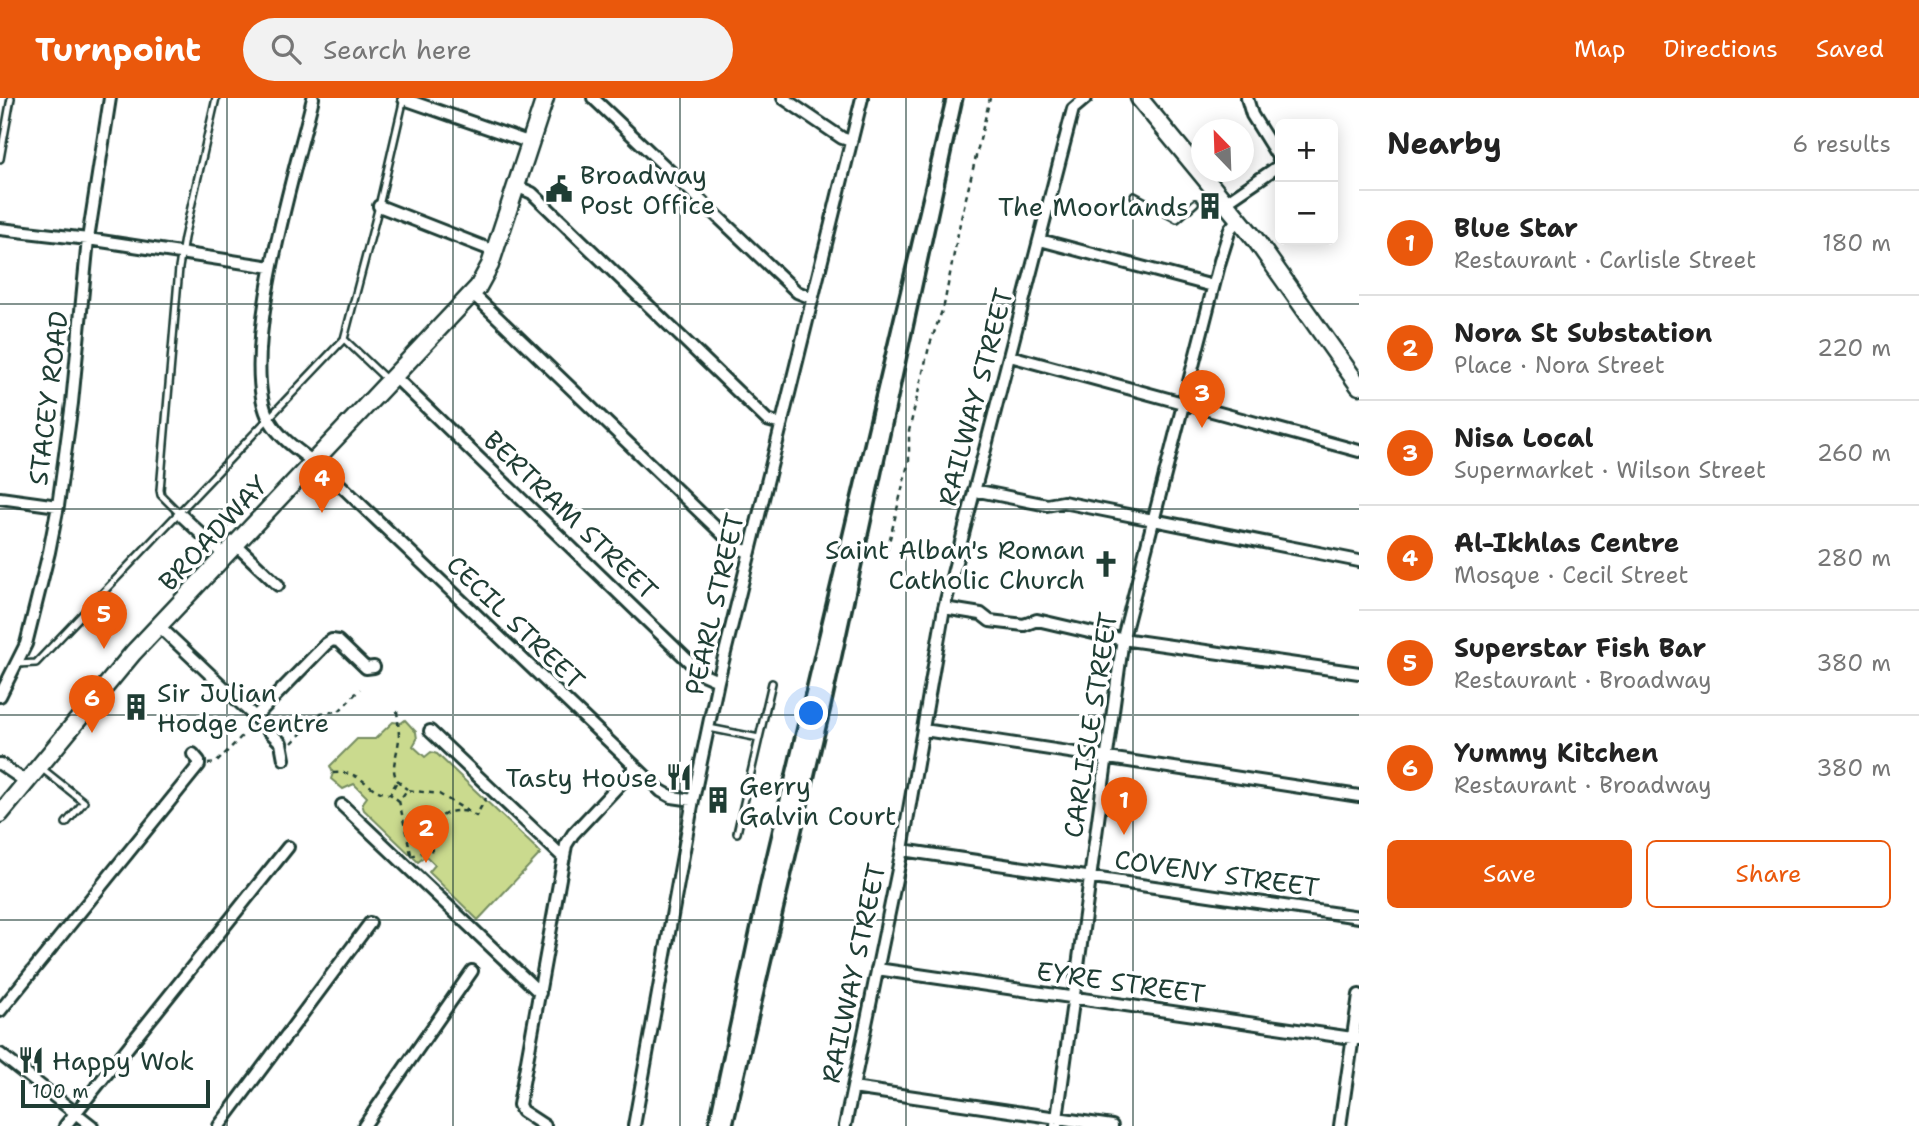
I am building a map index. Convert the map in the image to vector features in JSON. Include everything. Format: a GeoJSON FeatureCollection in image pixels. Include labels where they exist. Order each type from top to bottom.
{"type":"FeatureCollection","features":[{"type":"Feature","properties":{"kind":"main road","name":"BROADWAY"},"geometry":{"type":"LineString","coordinates":[[0,814],[28,783],[105,685],[472,293],[487,272],[545,98]]}},
{"type":"Feature","properties":{"kind":"main road"},"geometry":{"type":"LineString","coordinates":[[1139,98],[1239,218],[1359,386]]}},
{"type":"Feature","properties":{"kind":"street","name":"STACEY ROAD"},"geometry":{"type":"LineString","coordinates":[[0,696],[26,643],[58,506],[72,403],[88,239],[110,98]]}},
{"type":"Feature","properties":{"kind":"street"},"geometry":{"type":"LineString","coordinates":[[268,418],[261,387],[260,347],[271,268],[313,98]]}},
{"type":"Feature","properties":{"kind":"street"},"geometry":{"type":"LineString","coordinates":[[593,98],[797,292],[812,298]]}},
{"type":"Feature","properties":{"kind":"street"},"geometry":{"type":"LineString","coordinates":[[783,98],[842,138],[851,141]]}},
{"type":"Feature","properties":{"kind":"street","name":"PEARL STREET"},"geometry":{"type":"LineString","coordinates":[[634,1126],[693,800],[718,681],[862,98]]}},
{"type":"Feature","properties":{"kind":"street","name":"RAILWAY STREET"},"geometry":{"type":"LineString","coordinates":[[845,1126],[902,850],[944,608],[1073,109],[1086,98]]}},
{"type":"Feature","properties":{"kind":"street"},"geometry":{"type":"LineString","coordinates":[[1247,98],[1252,115],[1275,152]]}},
{"type":"Feature","properties":{"kind":"street"},"geometry":{"type":"LineString","coordinates":[[404,99],[531,143]]}},
{"type":"Feature","properties":{"kind":"street"},"geometry":{"type":"LineString","coordinates":[[1226,202],[1275,168]]}},
{"type":"Feature","properties":{"kind":"street"},"geometry":{"type":"LineString","coordinates":[[516,186],[532,193],[767,420],[781,424]]}},
{"type":"Feature","properties":{"kind":"street"},"geometry":{"type":"LineString","coordinates":[[379,206],[494,251]]}},
{"type":"Feature","properties":{"kind":"street","name":"CARLISLE STREET"},"geometry":{"type":"LineString","coordinates":[[1056,1122],[1123,638],[1213,286],[1230,229],[1239,218]]}},
{"type":"Feature","properties":{"kind":"street"},"geometry":{"type":"LineString","coordinates":[[0,229],[88,239],[271,268]]}},
{"type":"Feature","properties":{"kind":"street"},"geometry":{"type":"LineString","coordinates":[[1040,240],[1213,286]]}},
{"type":"Feature","properties":{"kind":"street"},"geometry":{"type":"LineString","coordinates":[[472,293],[736,547],[749,552]]}},
{"type":"Feature","properties":{"kind":"street"},"geometry":{"type":"LineString","coordinates":[[1010,356],[1359,451]]}},
{"type":"Feature","properties":{"kind":"street","name":"BERTRAM STREET"},"geometry":{"type":"LineString","coordinates":[[392,380],[702,674],[718,681]]}},
{"type":"Feature","properties":{"kind":"street","name":"CECIL STREET"},"geometry":{"type":"LineString","coordinates":[[268,418],[275,428],[333,478],[635,768],[666,794],[693,800]]}},
{"type":"Feature","properties":{"kind":"street"},"geometry":{"type":"LineString","coordinates":[[974,490],[1047,505],[1063,502],[1359,561]]}},
{"type":"Feature","properties":{"kind":"street"},"geometry":{"type":"LineString","coordinates":[[0,498],[58,506]]}},
{"type":"Feature","properties":{"kind":"street"},"geometry":{"type":"LineString","coordinates":[[181,514],[278,585]]}},
{"type":"Feature","properties":{"kind":"street"},"geometry":{"type":"LineString","coordinates":[[944,608],[981,614],[990,621],[1024,625],[1037,620],[1123,638],[1359,673]]}},
{"type":"Feature","properties":{"kind":"street"},"geometry":{"type":"LineString","coordinates":[[159,626],[281,743],[284,759]]}},
{"type":"Feature","properties":{"kind":"street"},"geometry":{"type":"LineString","coordinates":[[255,718],[332,640],[338,641],[366,668],[374,667]]}},
{"type":"Feature","properties":{"kind":"street"},"geometry":{"type":"LineString","coordinates":[[924,730],[1359,796]]}},
{"type":"Feature","properties":{"kind":"street"},"geometry":{"type":"LineString","coordinates":[[430,731],[564,858]]}},
{"type":"Feature","properties":{"kind":"street"},"geometry":{"type":"LineString","coordinates":[[0,1011],[199,765],[193,754]]}},
{"type":"Feature","properties":{"kind":"street"},"geometry":{"type":"LineString","coordinates":[[0,764],[28,783]]}},
{"type":"Feature","properties":{"kind":"street"},"geometry":{"type":"LineString","coordinates":[[545,1126],[523,1111],[519,1105],[564,858],[569,840],[635,768]]}},
{"type":"Feature","properties":{"kind":"street"},"geometry":{"type":"LineString","coordinates":[[342,805],[407,860],[540,993]]}},
{"type":"Feature","properties":{"kind":"street"},"geometry":{"type":"LineString","coordinates":[[65,1126],[288,847]]}},
{"type":"Feature","properties":{"kind":"street","name":"COVENY STREET"},"geometry":{"type":"LineString","coordinates":[[902,850],[1359,917]]}},
{"type":"Feature","properties":{"kind":"street"},"geometry":{"type":"LineString","coordinates":[[219,1126],[370,923]]}},
{"type":"Feature","properties":{"kind":"street","name":"EYRE STREET"},"geometry":{"type":"LineString","coordinates":[[877,969],[1356,1039]]}},
{"type":"Feature","properties":{"kind":"street"},"geometry":{"type":"LineString","coordinates":[[364,1126],[471,971]]}},
{"type":"Feature","properties":{"kind":"street"},"geometry":{"type":"LineString","coordinates":[[1340,1126],[1356,1039],[1359,995]]}},
{"type":"Feature","properties":{"kind":"street"},"geometry":{"type":"LineString","coordinates":[[0,1054],[92,1126]]}},
{"type":"Feature","properties":{"kind":"street"},"geometry":{"type":"LineString","coordinates":[[853,1088],[1056,1122],[1112,1126]]}},
{"type":"Feature","properties":{"kind":"lane"},"geometry":{"type":"LineString","coordinates":[[0,159],[12,98]]}},
{"type":"Feature","properties":{"kind":"lane"},"geometry":{"type":"LineString","coordinates":[[181,514],[161,495],[160,490],[181,255],[216,98]]}},
{"type":"Feature","properties":{"kind":"lane"},"geometry":{"type":"LineString","coordinates":[[17,664],[36,663],[181,514],[344,339],[404,99]]}},
{"type":"Feature","properties":{"kind":"lane"},"geometry":{"type":"LineString","coordinates":[[1134,196],[1177,219],[1195,203]]}},
{"type":"Feature","properties":{"kind":"lane"},"geometry":{"type":"LineString","coordinates":[[344,339],[392,380]]}},
{"type":"Feature","properties":{"kind":"lane"},"geometry":{"type":"LineString","coordinates":[[737,833],[772,683]]}},
{"type":"Feature","properties":{"kind":"lane"},"geometry":{"type":"LineString","coordinates":[[709,728],[759,738]]}},
{"type":"Feature","properties":{"kind":"lane"},"geometry":{"type":"LineString","coordinates":[[40,767],[84,802],[66,823]]}},
{"type":"Feature","properties":{"kind":"path"},"geometry":{"type":"LineString","coordinates":[[885,559],[909,460],[909,431],[929,347],[944,305],[960,223],[990,98]]}},
{"type":"Feature","properties":{"kind":"path"},"geometry":{"type":"LineString","coordinates":[[292,743],[321,713],[339,711],[360,689]]}},
{"type":"Feature","properties":{"kind":"path"},"geometry":{"type":"LineString","coordinates":[[390,794],[396,782],[394,768],[399,740],[397,711]]}},
{"type":"Feature","properties":{"kind":"path"},"geometry":{"type":"LineString","coordinates":[[199,765],[216,763],[242,736]]}},
{"type":"Feature","properties":{"kind":"path"},"geometry":{"type":"LineString","coordinates":[[333,773],[355,775],[375,790],[390,794],[399,801]]}},
{"type":"Feature","properties":{"kind":"path"},"geometry":{"type":"LineString","coordinates":[[396,782],[407,790],[439,794],[476,816],[493,791]]}},
{"type":"Feature","properties":{"kind":"path"},"geometry":{"type":"LineString","coordinates":[[407,790],[399,801],[407,860],[432,850],[430,832],[442,816],[454,811],[472,813]]}},
{"type":"Feature","properties":{"kind":"green space"},"geometry":{"type":"Polygon","coordinates":[[[405,720],[416,732],[417,739],[413,746],[425,757],[431,752],[437,754],[541,853],[478,920],[429,872],[435,865],[426,856],[418,862],[364,810],[362,804],[367,797],[354,784],[343,789],[331,779],[333,773],[330,766],[357,739],[375,739],[393,722],[401,723],[405,720]]]}},
{"type":"Feature","properties":{"kind":"railway"},"geometry":{"type":"LineString","coordinates":[[708,1126],[760,883],[946,98]]}},
{"type":"Feature","properties":{"kind":"railway"},"geometry":{"type":"LineString","coordinates":[[733,1126],[831,707],[963,98]]}},
{"type":"Feature","properties":{"kind":"place","name":"Broadway Post Office"},"geometry":{"type":"Point","coordinates":[559,189]}},
{"type":"Feature","properties":{"kind":"place","name":"The Moorlands"},"geometry":{"type":"Point","coordinates":[1210,206]}},
{"type":"Feature","properties":{"kind":"place","name":"Nisa Local"},"geometry":{"type":"Point","coordinates":[1202,428]}},
{"type":"Feature","properties":{"kind":"place","name":"Al-Ikhlas Centre"},"geometry":{"type":"Point","coordinates":[322,513]}},
{"type":"Feature","properties":{"kind":"place","name":"Saint Alban's Roman Catholic Church"},"geometry":{"type":"Point","coordinates":[1106,564]}},
{"type":"Feature","properties":{"kind":"place","name":"Superstar Fish Bar"},"geometry":{"type":"Point","coordinates":[104,649]}},
{"type":"Feature","properties":{"kind":"place","name":"Sir Julian Hodge Centre"},"geometry":{"type":"Point","coordinates":[136,707]}},
{"type":"Feature","properties":{"kind":"place","name":"Yummy Kitchen"},"geometry":{"type":"Point","coordinates":[92,733]}},
{"type":"Feature","properties":{"kind":"place","name":"Tasty House"},"geometry":{"type":"Point","coordinates":[679,777]}},
{"type":"Feature","properties":{"kind":"place","name":"Gerry Galvin Court"},"geometry":{"type":"Point","coordinates":[718,800]}},
{"type":"Feature","properties":{"kind":"place","name":"Blue Star"},"geometry":{"type":"Point","coordinates":[1124,835]}},
{"type":"Feature","properties":{"kind":"place","name":"Nora St Substation"},"geometry":{"type":"Point","coordinates":[426,863]}},
{"type":"Feature","properties":{"kind":"place","name":"Happy Wok"},"geometry":{"type":"Point","coordinates":[31,1060]}}]}
